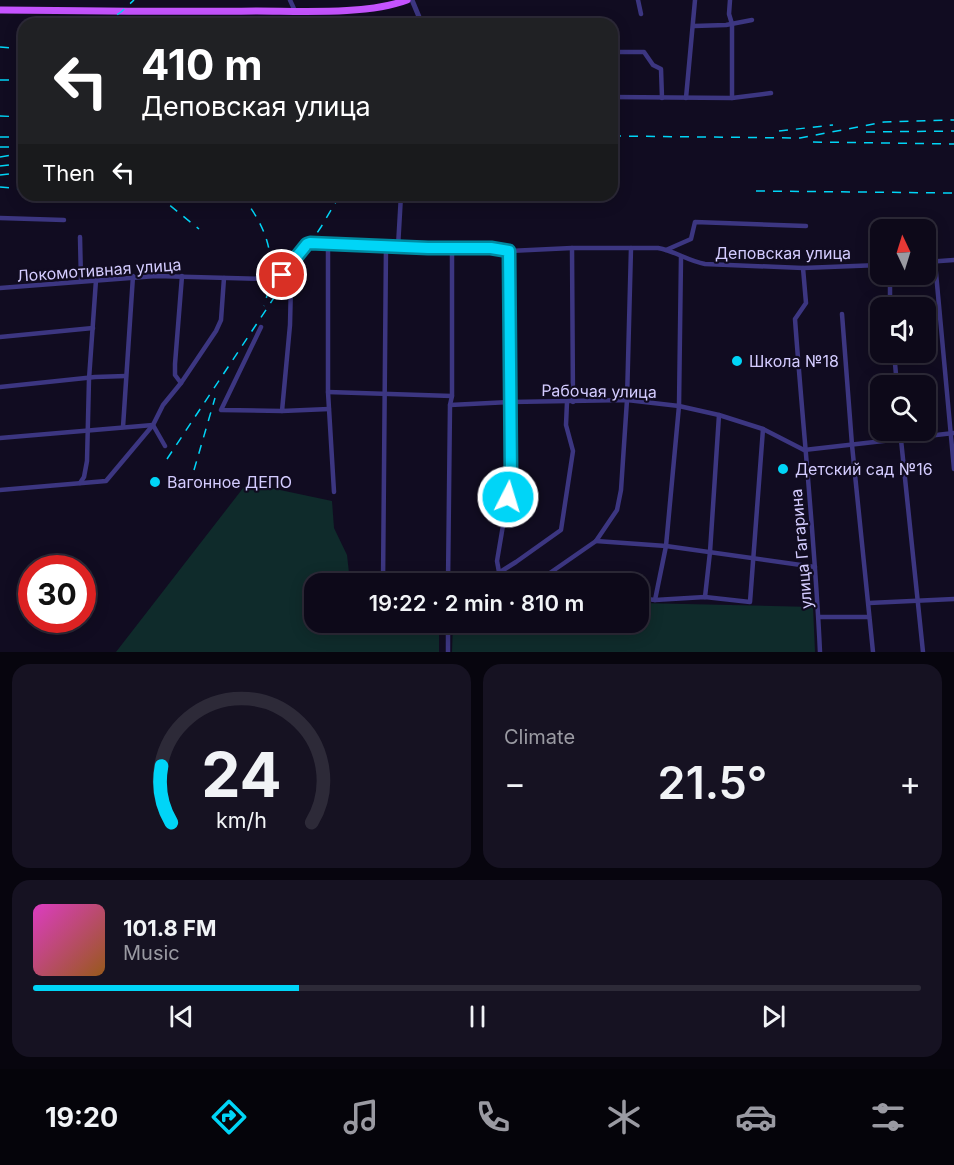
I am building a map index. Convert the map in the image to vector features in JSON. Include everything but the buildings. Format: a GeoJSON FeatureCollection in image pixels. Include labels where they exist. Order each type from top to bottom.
{"type":"FeatureCollection","features":[{"type":"Feature","properties":{"kind":"main road"},"geometry":{"type":"LineString","coordinates":[[0,10],[295,11],[377,8],[409,0]]}},
{"type":"Feature","properties":{"kind":"street"},"geometry":{"type":"LineString","coordinates":[[290,0],[295,11]]}},
{"type":"Feature","properties":{"kind":"street"},"geometry":{"type":"LineString","coordinates":[[409,0],[419,18]]}},
{"type":"Feature","properties":{"kind":"street"},"geometry":{"type":"LineString","coordinates":[[638,0],[641,14]]}},
{"type":"Feature","properties":{"kind":"street"},"geometry":{"type":"LineString","coordinates":[[687,98],[695,0]]}},
{"type":"Feature","properties":{"kind":"street"},"geometry":{"type":"LineString","coordinates":[[730,0],[732,98]]}},
{"type":"Feature","properties":{"kind":"street"},"geometry":{"type":"LineString","coordinates":[[694,26],[732,24],[752,20]]}},
{"type":"Feature","properties":{"kind":"street"},"geometry":{"type":"LineString","coordinates":[[618,52],[644,52],[653,65],[661,69],[662,98]]}},
{"type":"Feature","properties":{"kind":"street"},"geometry":{"type":"LineString","coordinates":[[618,97],[732,98],[771,93]]}},
{"type":"Feature","properties":{"kind":"street"},"geometry":{"type":"LineString","coordinates":[[398,247],[401,201]]}},
{"type":"Feature","properties":{"kind":"street"},"geometry":{"type":"LineString","coordinates":[[0,218],[64,220]]}},
{"type":"Feature","properties":{"kind":"street"},"geometry":{"type":"LineString","coordinates":[[666,250],[692,239],[695,222],[806,226]]}},
{"type":"Feature","properties":{"kind":"street"},"geometry":{"type":"LineString","coordinates":[[80,237],[81,281]]}},
{"type":"Feature","properties":{"kind":"street","name":"Локомотивная улица"},"geometry":{"type":"LineString","coordinates":[[0,288],[133,276],[278,278],[288,270],[307,244],[328,245]]}},
{"type":"Feature","properties":{"kind":"street"},"geometry":{"type":"LineString","coordinates":[[328,245],[328,392],[334,492]]}},
{"type":"Feature","properties":{"kind":"street","name":"Деповская улица"},"geometry":{"type":"LineString","coordinates":[[328,245],[491,248],[509,251],[631,248],[666,250],[692,262],[705,264],[803,267],[870,265]]}},
{"type":"Feature","properties":{"kind":"street"},"geometry":{"type":"LineString","coordinates":[[383,573],[386,246]]}},
{"type":"Feature","properties":{"kind":"street"},"geometry":{"type":"LineString","coordinates":[[448,573],[452,248]]}},
{"type":"Feature","properties":{"kind":"street"},"geometry":{"type":"LineString","coordinates":[[509,251],[511,478],[497,561],[499,572],[561,530],[573,451],[566,425],[570,402],[572,248]]}},
{"type":"Feature","properties":{"kind":"street"},"geometry":{"type":"LineString","coordinates":[[550,573],[596,541],[617,510],[621,490],[627,400],[631,248]]}},
{"type":"Feature","properties":{"kind":"street"},"geometry":{"type":"LineString","coordinates":[[655,600],[666,546],[679,406],[681,257]]}},
{"type":"Feature","properties":{"kind":"street"},"geometry":{"type":"LineString","coordinates":[[936,262],[954,260]]}},
{"type":"Feature","properties":{"kind":"street","name":"улица Гагарина"},"geometry":{"type":"LineString","coordinates":[[803,267],[806,303],[795,319],[820,652]]}},
{"type":"Feature","properties":{"kind":"street"},"geometry":{"type":"LineString","coordinates":[[936,272],[954,469]]}},
{"type":"Feature","properties":{"kind":"street"},"geometry":{"type":"LineString","coordinates":[[123,427],[133,276]]}},
{"type":"Feature","properties":{"kind":"street"},"geometry":{"type":"LineString","coordinates":[[181,383],[175,375],[175,364],[182,276]]}},
{"type":"Feature","properties":{"kind":"street"},"geometry":{"type":"LineString","coordinates":[[0,490],[106,481],[153,424],[163,405],[181,383],[221,320],[224,278]]}},
{"type":"Feature","properties":{"kind":"street"},"geometry":{"type":"LineString","coordinates":[[80,483],[84,477],[87,461],[89,379],[96,280]]}},
{"type":"Feature","properties":{"kind":"street"},"geometry":{"type":"LineString","coordinates":[[282,411],[290,325],[291,283]]}},
{"type":"Feature","properties":{"kind":"street"},"geometry":{"type":"LineString","coordinates":[[842,314],[852,445],[873,652]]}},
{"type":"Feature","properties":{"kind":"street"},"geometry":{"type":"LineString","coordinates":[[261,327],[221,410],[329,409]]}},
{"type":"Feature","properties":{"kind":"street"},"geometry":{"type":"LineString","coordinates":[[0,337],[93,328]]}},
{"type":"Feature","properties":{"kind":"street"},"geometry":{"type":"LineString","coordinates":[[0,387],[126,376]]}},
{"type":"Feature","properties":{"kind":"street"},"geometry":{"type":"LineString","coordinates":[[328,392],[452,396]]}},
{"type":"Feature","properties":{"kind":"street","name":"Рабочая улица"},"geometry":{"type":"LineString","coordinates":[[450,405],[627,400],[679,406],[719,415],[763,429],[804,450]]}},
{"type":"Feature","properties":{"kind":"street"},"geometry":{"type":"LineString","coordinates":[[705,597],[719,415]]}},
{"type":"Feature","properties":{"kind":"street"},"geometry":{"type":"LineString","coordinates":[[0,438],[153,424]]}},
{"type":"Feature","properties":{"kind":"street"},"geometry":{"type":"LineString","coordinates":[[153,424],[165,446]]}},
{"type":"Feature","properties":{"kind":"street"},"geometry":{"type":"LineString","coordinates":[[649,599],[705,597],[750,602],[763,429]]}},
{"type":"Feature","properties":{"kind":"street"},"geometry":{"type":"LineString","coordinates":[[936,435],[952,433]]}},
{"type":"Feature","properties":{"kind":"street"},"geometry":{"type":"LineString","coordinates":[[804,450],[891,441]]}},
{"type":"Feature","properties":{"kind":"street"},"geometry":{"type":"LineString","coordinates":[[901,441],[923,652]]}},
{"type":"Feature","properties":{"kind":"street"},"geometry":{"type":"LineString","coordinates":[[596,541],[666,546],[815,567]]}},
{"type":"Feature","properties":{"kind":"street"},"geometry":{"type":"LineString","coordinates":[[869,603],[954,599]]}},
{"type":"Feature","properties":{"kind":"street"},"geometry":{"type":"LineString","coordinates":[[819,617],[869,616]]}},
{"type":"Feature","properties":{"kind":"street"},"geometry":{"type":"LineString","coordinates":[[448,633],[448,652]]}},
{"type":"Feature","properties":{"kind":"green space"},"geometry":{"type":"Polygon","coordinates":[[[247,483],[332,501],[334,528],[347,555],[349,573],[304,573],[304,633],[439,633],[439,652],[116,652],[247,483]]]}},
{"type":"Feature","properties":{"kind":"green space"},"geometry":{"type":"Polygon","coordinates":[[[649,603],[813,607],[815,652],[452,652],[453,633],[649,633],[649,603]]]}},
{"type":"Feature","properties":{"kind":"railway"},"geometry":{"type":"LineString","coordinates":[[112,18],[134,0]]}},
{"type":"Feature","properties":{"kind":"railway"},"geometry":{"type":"LineString","coordinates":[[0,47],[18,48]]}},
{"type":"Feature","properties":{"kind":"railway"},"geometry":{"type":"LineString","coordinates":[[0,80],[18,80]]}},
{"type":"Feature","properties":{"kind":"railway"},"geometry":{"type":"LineString","coordinates":[[0,116],[18,117]]}},
{"type":"Feature","properties":{"kind":"railway"},"geometry":{"type":"LineString","coordinates":[[618,136],[800,138],[884,122],[954,120]]}},
{"type":"Feature","properties":{"kind":"railway"},"geometry":{"type":"LineString","coordinates":[[779,131],[833,125]]}},
{"type":"Feature","properties":{"kind":"railway"},"geometry":{"type":"LineString","coordinates":[[866,132],[954,131]]}},
{"type":"Feature","properties":{"kind":"railway"},"geometry":{"type":"LineString","coordinates":[[0,137],[18,137]]}},
{"type":"Feature","properties":{"kind":"railway"},"geometry":{"type":"LineString","coordinates":[[813,142],[954,144]]}},
{"type":"Feature","properties":{"kind":"railway"},"geometry":{"type":"LineString","coordinates":[[0,147],[18,147]]}},
{"type":"Feature","properties":{"kind":"railway"},"geometry":{"type":"LineString","coordinates":[[0,157],[18,154]]}},
{"type":"Feature","properties":{"kind":"railway"},"geometry":{"type":"LineString","coordinates":[[0,166],[18,164]]}},
{"type":"Feature","properties":{"kind":"railway"},"geometry":{"type":"LineString","coordinates":[[0,175],[18,173]]}},
{"type":"Feature","properties":{"kind":"railway"},"geometry":{"type":"LineString","coordinates":[[0,187],[18,188]]}},
{"type":"Feature","properties":{"kind":"railway"},"geometry":{"type":"LineString","coordinates":[[756,191],[954,193]]}},
{"type":"Feature","properties":{"kind":"railway"},"geometry":{"type":"LineString","coordinates":[[164,201],[199,229]]}},
{"type":"Feature","properties":{"kind":"railway"},"geometry":{"type":"LineString","coordinates":[[246,201],[259,221],[269,248],[270,275],[264,306]]}},
{"type":"Feature","properties":{"kind":"railway"},"geometry":{"type":"LineString","coordinates":[[167,459],[336,201]]}},
{"type":"Feature","properties":{"kind":"railway"},"geometry":{"type":"LineString","coordinates":[[194,470],[215,398]]}},
{"type":"Feature","properties":{"kind":"place","name":"Школа №18"},"geometry":{"type":"Point","coordinates":[737,361]}},
{"type":"Feature","properties":{"kind":"place","name":"Детский сад №16"},"geometry":{"type":"Point","coordinates":[783,469]}},
{"type":"Feature","properties":{"kind":"place","name":"Вагонное ДЕПО"},"geometry":{"type":"Point","coordinates":[155,482]}},
{"type":"Feature","properties":{"kind":"route"},"geometry":{"type":"LineString","coordinates":[[282,275],[310,243],[491,248],[509,251],[511,478],[508,497]]}}]}
